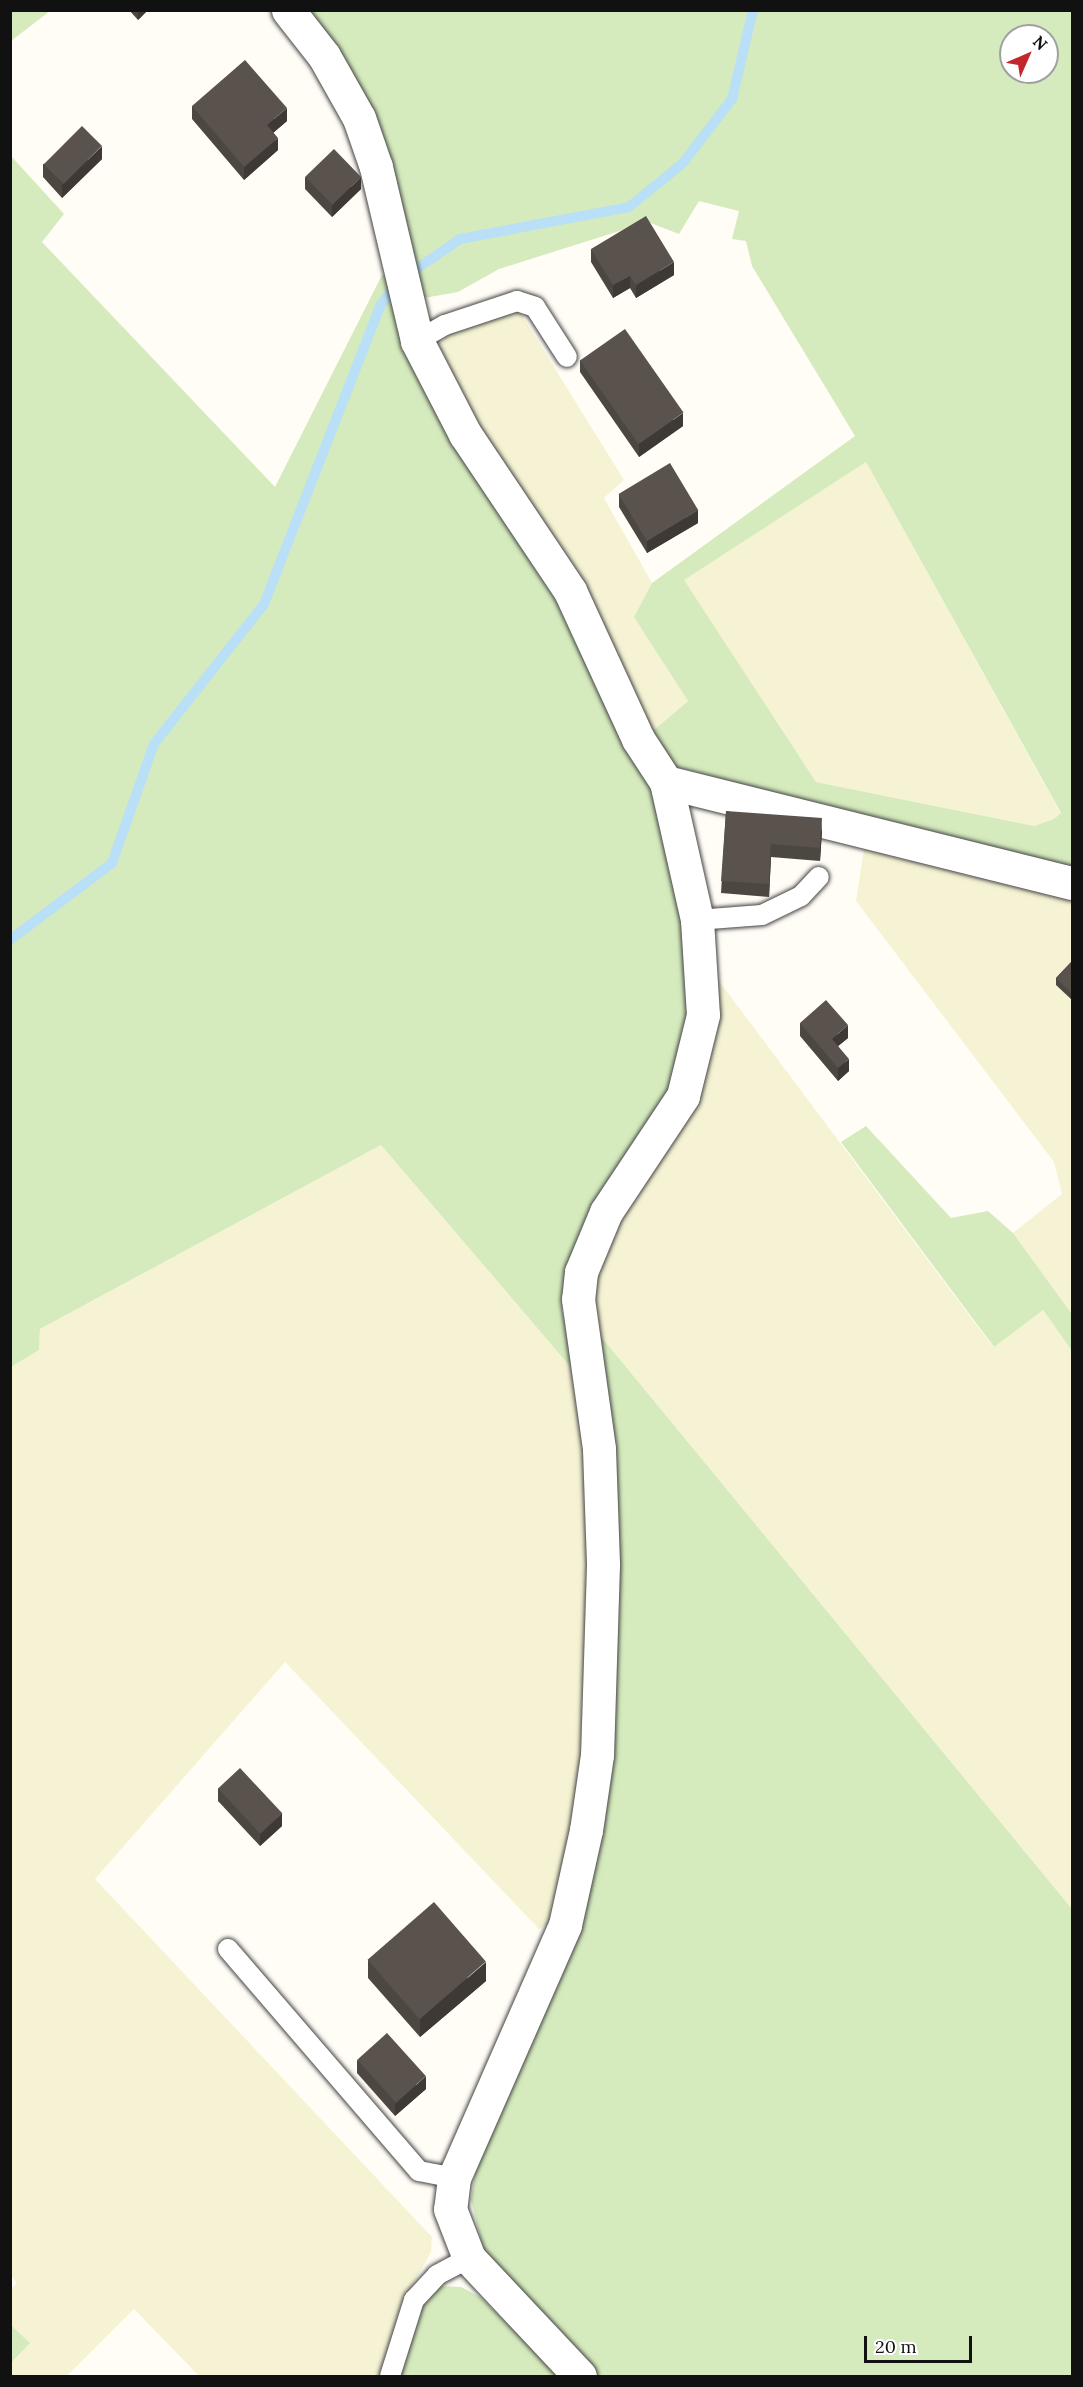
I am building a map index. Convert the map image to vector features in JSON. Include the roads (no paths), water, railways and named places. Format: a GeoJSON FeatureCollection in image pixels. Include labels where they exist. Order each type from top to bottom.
{"type":"FeatureCollection","features":[{"type":"Feature","properties":{"kind":"street"},"geometry":{"type":"LineString","coordinates":[[288,10],[324,56],[359,118],[376,167],[395,262],[417,341],[465,434],[570,591],[638,739],[666,782],[697,920],[703,1015],[683,1096],[606,1212],[581,1272],[578,1299],[598,1449],[603,1565],[597,1755],[586,1830],[565,1925],[454,2178],[450,2209],[469,2258],[580,2376]]}},
{"type":"Feature","properties":{"kind":"street"},"geometry":{"type":"LineString","coordinates":[[666,782],[1072,883]]}},
{"type":"Feature","properties":{"kind":"lane"},"geometry":{"type":"LineString","coordinates":[[417,341],[476,313],[517,301],[535,307],[567,357]]}},
{"type":"Feature","properties":{"kind":"lane"},"geometry":{"type":"LineString","coordinates":[[697,920],[762,915],[801,896],[819,877]]}},
{"type":"Feature","properties":{"kind":"lane"},"geometry":{"type":"LineString","coordinates":[[228,1949],[419,2170],[454,2178]]}},
{"type":"Feature","properties":{"kind":"lane"},"geometry":{"type":"LineString","coordinates":[[390,2376],[414,2300],[437,2275],[469,2258]]}},
{"type":"Feature","properties":{"kind":"waterway"},"geometry":{"type":"LineString","coordinates":[[10,940],[112,863],[154,744],[264,604],[380,306],[399,281],[460,239],[629,207],[683,163],[732,99],[753,10]]}}]}
